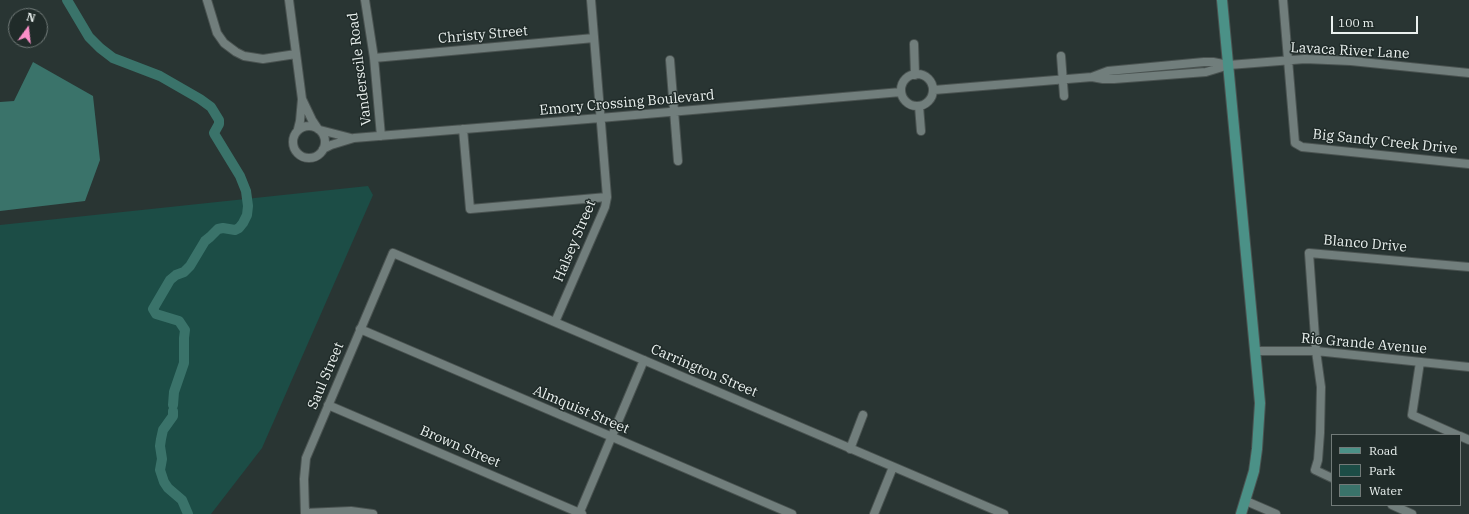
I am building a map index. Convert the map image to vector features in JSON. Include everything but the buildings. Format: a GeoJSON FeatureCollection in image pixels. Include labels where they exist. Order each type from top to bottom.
{"type":"FeatureCollection","features":[{"type":"Feature","properties":{"kind":"main road"},"geometry":{"type":"LineString","coordinates":[[1222,0],[1260,403],[1260,426],[1254,471],[1241,514]]}},
{"type":"Feature","properties":{"kind":"street"},"geometry":{"type":"LineString","coordinates":[[207,0],[217,33],[224,43],[236,52],[244,56],[263,59],[296,54]]}},
{"type":"Feature","properties":{"kind":"street"},"geometry":{"type":"LineString","coordinates":[[289,0],[302,98],[298,129],[292,141],[294,148],[297,153],[303,157],[310,158],[319,154],[323,149],[331,145],[354,138]]}},
{"type":"Feature","properties":{"kind":"street","name":"Vanderscile Road"},"geometry":{"type":"LineString","coordinates":[[365,0],[374,58],[381,136]]}},
{"type":"Feature","properties":{"kind":"street","name":"Halsey Street"},"geometry":{"type":"LineString","coordinates":[[555,322],[605,207],[607,197],[591,0]]}},
{"type":"Feature","properties":{"kind":"street"},"geometry":{"type":"LineString","coordinates":[[1283,0],[1288,60]]}},
{"type":"Feature","properties":{"kind":"street","name":"Christy Street"},"geometry":{"type":"LineString","coordinates":[[374,58],[594,38]]}},
{"type":"Feature","properties":{"kind":"street"},"geometry":{"type":"LineString","coordinates":[[914,44],[915,75]]}},
{"type":"Feature","properties":{"kind":"street"},"geometry":{"type":"LineString","coordinates":[[1061,56],[1064,96]]}},
{"type":"Feature","properties":{"kind":"street","name":"Lavaca River Lane"},"geometry":{"type":"LineString","coordinates":[[1229,65],[1305,59],[1351,61],[1469,73]]}},
{"type":"Feature","properties":{"kind":"street"},"geometry":{"type":"LineString","coordinates":[[670,60],[678,161]]}},
{"type":"Feature","properties":{"kind":"street","name":"Big Sandy Creek Drive"},"geometry":{"type":"LineString","coordinates":[[1288,60],[1295,143],[1298,145],[1302,147],[1469,164]]}},
{"type":"Feature","properties":{"kind":"street"},"geometry":{"type":"LineString","coordinates":[[934,90],[1092,77],[1114,79],[1206,72],[1229,65]]}},
{"type":"Feature","properties":{"kind":"street"},"geometry":{"type":"LineString","coordinates":[[915,75],[927,77],[934,90],[930,101],[919,106],[910,105],[901,92],[907,78],[915,75]]}},
{"type":"Feature","properties":{"kind":"street","name":"Emory Crossing Boulevard"},"geometry":{"type":"LineString","coordinates":[[354,138],[901,92]]}},
{"type":"Feature","properties":{"kind":"street"},"geometry":{"type":"LineString","coordinates":[[302,98],[312,120],[324,139],[323,149]]}},
{"type":"Feature","properties":{"kind":"street"},"geometry":{"type":"LineString","coordinates":[[919,106],[920,130]]}},
{"type":"Feature","properties":{"kind":"street"},"geometry":{"type":"LineString","coordinates":[[298,129],[303,126],[310,126],[332,134],[354,138]]}},
{"type":"Feature","properties":{"kind":"street"},"geometry":{"type":"LineString","coordinates":[[463,129],[470,208],[607,197]]}},
{"type":"Feature","properties":{"kind":"street","name":"Carrington Street"},"geometry":{"type":"LineString","coordinates":[[393,252],[1004,514]]}},
{"type":"Feature","properties":{"kind":"street","name":"Saul Street"},"geometry":{"type":"LineString","coordinates":[[305,514],[304,479],[306,458],[393,252]]}},
{"type":"Feature","properties":{"kind":"street","name":"Blanco Drive"},"geometry":{"type":"LineString","coordinates":[[1316,351],[1309,253],[1469,267]]}},
{"type":"Feature","properties":{"kind":"street","name":"Almquist Street"},"geometry":{"type":"LineString","coordinates":[[360,329],[792,514]]}},
{"type":"Feature","properties":{"kind":"street","name":"Rio Grande Avenue"},"geometry":{"type":"LineString","coordinates":[[1256,351],[1316,351],[1469,368]]}},
{"type":"Feature","properties":{"kind":"street"},"geometry":{"type":"LineString","coordinates":[[1316,351],[1321,387],[1321,418],[1318,460],[1315,470],[1331,478]]}},
{"type":"Feature","properties":{"kind":"street"},"geometry":{"type":"LineString","coordinates":[[580,514],[644,360]]}},
{"type":"Feature","properties":{"kind":"street"},"geometry":{"type":"LineString","coordinates":[[1420,362],[1412,415],[1455,434]]}},
{"type":"Feature","properties":{"kind":"street","name":"Brown Street"},"geometry":{"type":"LineString","coordinates":[[328,405],[580,514]]}},
{"type":"Feature","properties":{"kind":"street"},"geometry":{"type":"LineString","coordinates":[[850,448],[863,416]]}},
{"type":"Feature","properties":{"kind":"street"},"geometry":{"type":"LineString","coordinates":[[874,514],[893,467]]}},
{"type":"Feature","properties":{"kind":"street"},"geometry":{"type":"LineString","coordinates":[[1246,501],[1276,514]]}},
{"type":"Feature","properties":{"kind":"street"},"geometry":{"type":"LineString","coordinates":[[1394,506],[1412,514]]}},
{"type":"Feature","properties":{"kind":"street"},"geometry":{"type":"LineString","coordinates":[[305,514],[351,511],[373,514]]}},
{"type":"Feature","properties":{"kind":"green space"},"geometry":{"type":"Polygon","coordinates":[[[368,186],[373,195],[262,448],[211,514],[0,514],[0,225],[368,186]]]}},
{"type":"Feature","properties":{"kind":"water"},"geometry":{"type":"Polygon","coordinates":[[[33,62],[93,96],[100,160],[85,201],[0,211],[0,102],[14,101],[33,62]]]}},
{"type":"Feature","properties":{"kind":"waterway"},"geometry":{"type":"LineString","coordinates":[[67,0],[89,37],[113,58],[160,76],[211,107],[219,120],[219,124],[214,133],[240,176],[246,191],[248,206],[247,215],[243,223],[235,230],[223,228],[218,229],[205,241],[190,266],[184,272],[176,275],[170,280],[153,309],[156,314],[179,321],[185,330],[184,363],[174,392],[173,405]]}},
{"type":"Feature","properties":{"kind":"waterway"},"geometry":{"type":"LineString","coordinates":[[173,411],[173,416],[163,430],[161,439],[160,446],[162,459],[160,470],[164,482],[168,488],[182,500],[188,514]]}}]}
